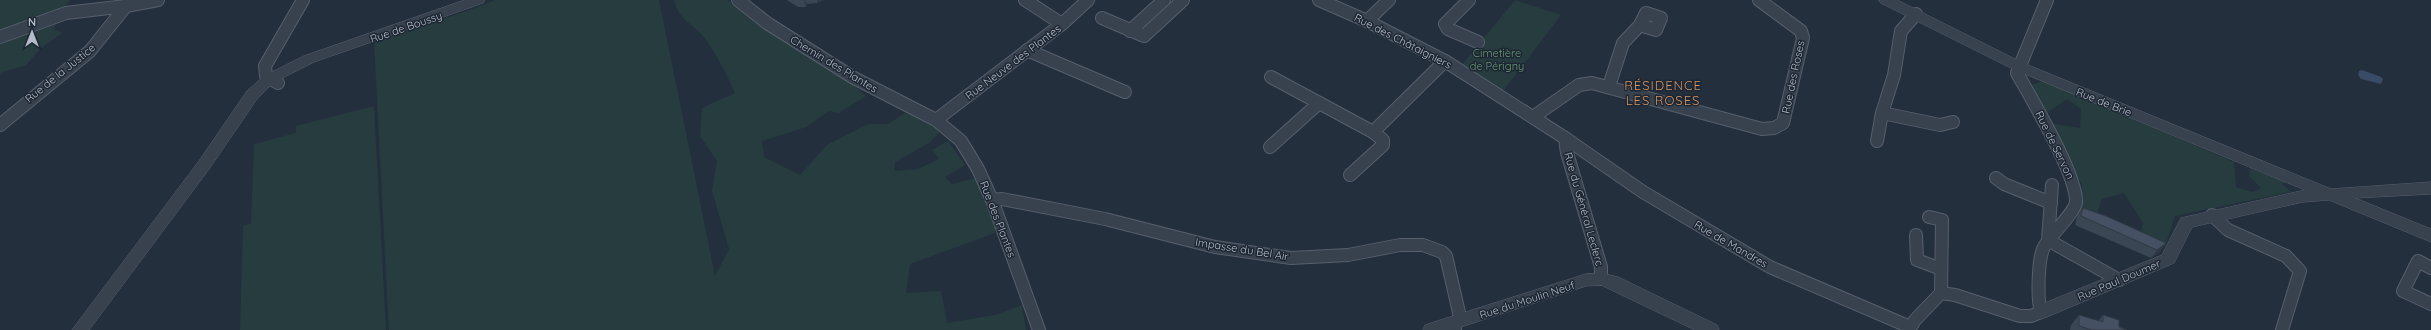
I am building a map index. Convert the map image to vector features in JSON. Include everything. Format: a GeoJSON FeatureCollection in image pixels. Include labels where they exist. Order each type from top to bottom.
{"type":"FeatureCollection","features":[{"type":"Feature","properties":{"kind":"street"},"geometry":{"type":"LineString","coordinates":[[0,37],[66,12],[126,6],[158,0]]}},
{"type":"Feature","properties":{"kind":"street"},"geometry":{"type":"LineString","coordinates":[[274,81],[265,73],[265,66],[303,0]]}},
{"type":"Feature","properties":{"kind":"street","name":"Rue de Boussy"},"geometry":{"type":"LineString","coordinates":[[80,330],[229,131],[274,81],[301,65],[332,52],[478,0]]}},
{"type":"Feature","properties":{"kind":"street","name":"Chemin des Plantes"},"geometry":{"type":"LineString","coordinates":[[738,0],[767,23],[854,78],[936,120]]}},
{"type":"Feature","properties":{"kind":"street"},"geometry":{"type":"LineString","coordinates":[[1025,0],[1062,24]]}},
{"type":"Feature","properties":{"kind":"street","name":"Rue Neuve des Plantes"},"geometry":{"type":"LineString","coordinates":[[936,120],[1062,24],[1088,0]]}},
{"type":"Feature","properties":{"kind":"street"},"geometry":{"type":"LineString","coordinates":[[1130,31],[1164,0]]}},
{"type":"Feature","properties":{"kind":"street"},"geometry":{"type":"LineString","coordinates":[[1102,18],[1144,36],[1183,0]]}},
{"type":"Feature","properties":{"kind":"street","name":"Rue des Châtaigniers"},"geometry":{"type":"LineString","coordinates":[[1319,0],[1367,21],[1445,61],[1565,138]]}},
{"type":"Feature","properties":{"kind":"street"},"geometry":{"type":"LineString","coordinates":[[1367,21],[1389,0]]}},
{"type":"Feature","properties":{"kind":"street"},"geometry":{"type":"LineString","coordinates":[[1469,0],[1445,24],[1448,29],[1478,42]]}},
{"type":"Feature","properties":{"kind":"street","name":"Rue des Roses"},"geometry":{"type":"LineString","coordinates":[[1533,117],[1579,85],[1592,83],[1609,86],[1762,129],[1774,128],[1783,123],[1802,38],[1800,31],[1759,0]]}},
{"type":"Feature","properties":{"kind":"street","name":"Rue de Brie"},"geometry":{"type":"LineString","coordinates":[[1886,0],[2018,66],[2431,236]]}},
{"type":"Feature","properties":{"kind":"street"},"geometry":{"type":"LineString","coordinates":[[2018,66],[2047,0]]}},
{"type":"Feature","properties":{"kind":"street","name":"Rue de la Justice"},"geometry":{"type":"LineString","coordinates":[[0,125],[45,86],[90,51],[126,6]]}},
{"type":"Feature","properties":{"kind":"street"},"geometry":{"type":"LineString","coordinates":[[1877,141],[1882,112],[1894,75],[1900,31],[1916,14]]}},
{"type":"Feature","properties":{"kind":"street"},"geometry":{"type":"LineString","coordinates":[[1609,86],[1623,43],[1640,25]]}},
{"type":"Feature","properties":{"kind":"street"},"geometry":{"type":"LineString","coordinates":[[1027,50],[1125,92]]}},
{"type":"Feature","properties":{"kind":"street"},"geometry":{"type":"LineString","coordinates":[[1373,132],[1445,61]]}},
{"type":"Feature","properties":{"kind":"street","name":"Rue de Servon"},"geometry":{"type":"LineString","coordinates":[[2018,66],[2017,73],[2045,123],[2076,187],[2076,204],[2051,241],[2043,249],[2037,299],[2041,312]]}},
{"type":"Feature","properties":{"kind":"street"},"geometry":{"type":"LineString","coordinates":[[1271,77],[1373,132],[1383,140],[1383,145],[1350,175]]}},
{"type":"Feature","properties":{"kind":"street"},"geometry":{"type":"LineString","coordinates":[[1270,147],[1319,103]]}},
{"type":"Feature","properties":{"kind":"street"},"geometry":{"type":"LineString","coordinates":[[1882,112],[1940,125],[1953,122]]}},
{"type":"Feature","properties":{"kind":"street","name":"Rue des Plantes"},"geometry":{"type":"LineString","coordinates":[[936,120],[961,141],[978,169],[992,200],[1039,330]]}},
{"type":"Feature","properties":{"kind":"street","name":"Rue du Général Leclerc"},"geometry":{"type":"LineString","coordinates":[[1565,138],[1567,154],[1601,267],[1601,279]]}},
{"type":"Feature","properties":{"kind":"street","name":"Rue de Mandres"},"geometry":{"type":"LineString","coordinates":[[1565,138],[1643,192],[1770,267],[1910,328]]}},
{"type":"Feature","properties":{"kind":"street"},"geometry":{"type":"LineString","coordinates":[[1996,178],[2004,184],[2051,203]]}},
{"type":"Feature","properties":{"kind":"street"},"geometry":{"type":"LineString","coordinates":[[2052,186],[2048,240],[2119,280]]}},
{"type":"Feature","properties":{"kind":"street","name":"Rue Paul Doumer"},"geometry":{"type":"LineString","coordinates":[[1941,292],[1955,294],[2020,316],[2032,316],[2168,259],[2187,222],[2212,215],[2298,197],[2327,193],[2431,188]]}},
{"type":"Feature","properties":{"kind":"street","name":"Impasse du Bel Air"},"geometry":{"type":"LineString","coordinates":[[992,200],[1002,199],[1105,219],[1215,247],[1291,258],[1348,255],[1400,245],[1423,245],[1442,252],[1446,256],[1460,317],[1455,327]]}},
{"type":"Feature","properties":{"kind":"street"},"geometry":{"type":"LineString","coordinates":[[2212,215],[2226,230],[2274,251],[2297,265],[2300,271],[2282,330]]}},
{"type":"Feature","properties":{"kind":"street"},"geometry":{"type":"LineString","coordinates":[[1910,328],[1941,292],[1942,220],[1930,217]]}},
{"type":"Feature","properties":{"kind":"street"},"geometry":{"type":"LineString","coordinates":[[1916,235],[1917,260],[1941,269]]}},
{"type":"Feature","properties":{"kind":"street"},"geometry":{"type":"LineString","coordinates":[[2431,268],[2418,261],[2403,290],[2431,304]]}},
{"type":"Feature","properties":{"kind":"street"},"geometry":{"type":"LineString","coordinates":[[1601,279],[1612,282],[1710,330]]}},
{"type":"Feature","properties":{"kind":"street","name":"Rue du Moulin Neuf"},"geometry":{"type":"LineString","coordinates":[[1431,330],[1455,327],[1586,280],[1601,279]]}},
{"type":"Feature","properties":{"kind":"green space"},"geometry":{"type":"Polygon","coordinates":[[[0,0],[70,0],[60,12],[54,30],[62,33],[40,49],[26,65],[0,73],[0,0]]]}},
{"type":"Feature","properties":{"kind":"green space"},"geometry":{"type":"Polygon","coordinates":[[[495,0],[659,0],[715,276],[729,249],[712,191],[717,161],[700,136],[702,108],[735,93],[722,66],[710,46],[702,35],[683,18],[676,7],[674,0],[728,0],[758,24],[837,71],[866,96],[839,113],[829,111],[806,127],[762,141],[764,157],[800,175],[827,145],[868,124],[888,124],[905,113],[926,120],[941,131],[929,143],[895,162],[894,171],[918,169],[939,159],[932,150],[948,141],[965,165],[945,177],[952,184],[976,178],[995,228],[995,233],[910,264],[906,293],[941,291],[947,323],[995,315],[1022,305],[1026,330],[389,330],[374,42],[470,10],[495,0]]]}},
{"type":"Feature","properties":{"kind":"green space","name":"Cimetière de Périgny"},"geometry":{"type":"Polygon","coordinates":[[[1515,0],[1561,15],[1503,91],[1462,65],[1515,0]]]}},
{"type":"Feature","properties":{"kind":"green space"},"geometry":{"type":"Polygon","coordinates":[[[2043,81],[2234,162],[2236,187],[2252,192],[2261,188],[2249,176],[2250,168],[2289,182],[2282,184],[2291,192],[2175,216],[2165,247],[2140,235],[2143,223],[2124,193],[2102,199],[2096,216],[2079,212],[2082,185],[2048,123],[2080,128],[2081,109],[2067,99],[2044,115],[2028,86],[2043,81]]]}},
{"type":"Feature","properties":{"kind":"green space"},"geometry":{"type":"Polygon","coordinates":[[[374,106],[386,330],[240,330],[243,226],[251,223],[254,144],[296,133],[296,126],[374,106]]]}},
{"type":"Feature","properties":{"kind":"water"},"geometry":{"type":"Polygon","coordinates":[[[2362,70],[2381,77],[2383,79],[2381,84],[2361,79],[2358,75],[2359,71],[2362,70]]]}},
{"type":"Feature","properties":{"kind":"building"},"geometry":{"type":"Polygon","coordinates":[[[2083,208],[2106,216],[2166,243],[2157,250],[2081,216],[2083,208]]]}},
{"type":"Feature","properties":{"kind":"building"},"geometry":{"type":"Polygon","coordinates":[[[2079,315],[2103,322],[2103,315],[2119,320],[2119,327],[2127,330],[2092,330],[2079,326],[2079,315]]]}},
{"type":"Feature","properties":{"kind":"district","name":"RÉSIDENCE LES ROSES"},"geometry":{"type":"Point","coordinates":[1663,92]}}]}
